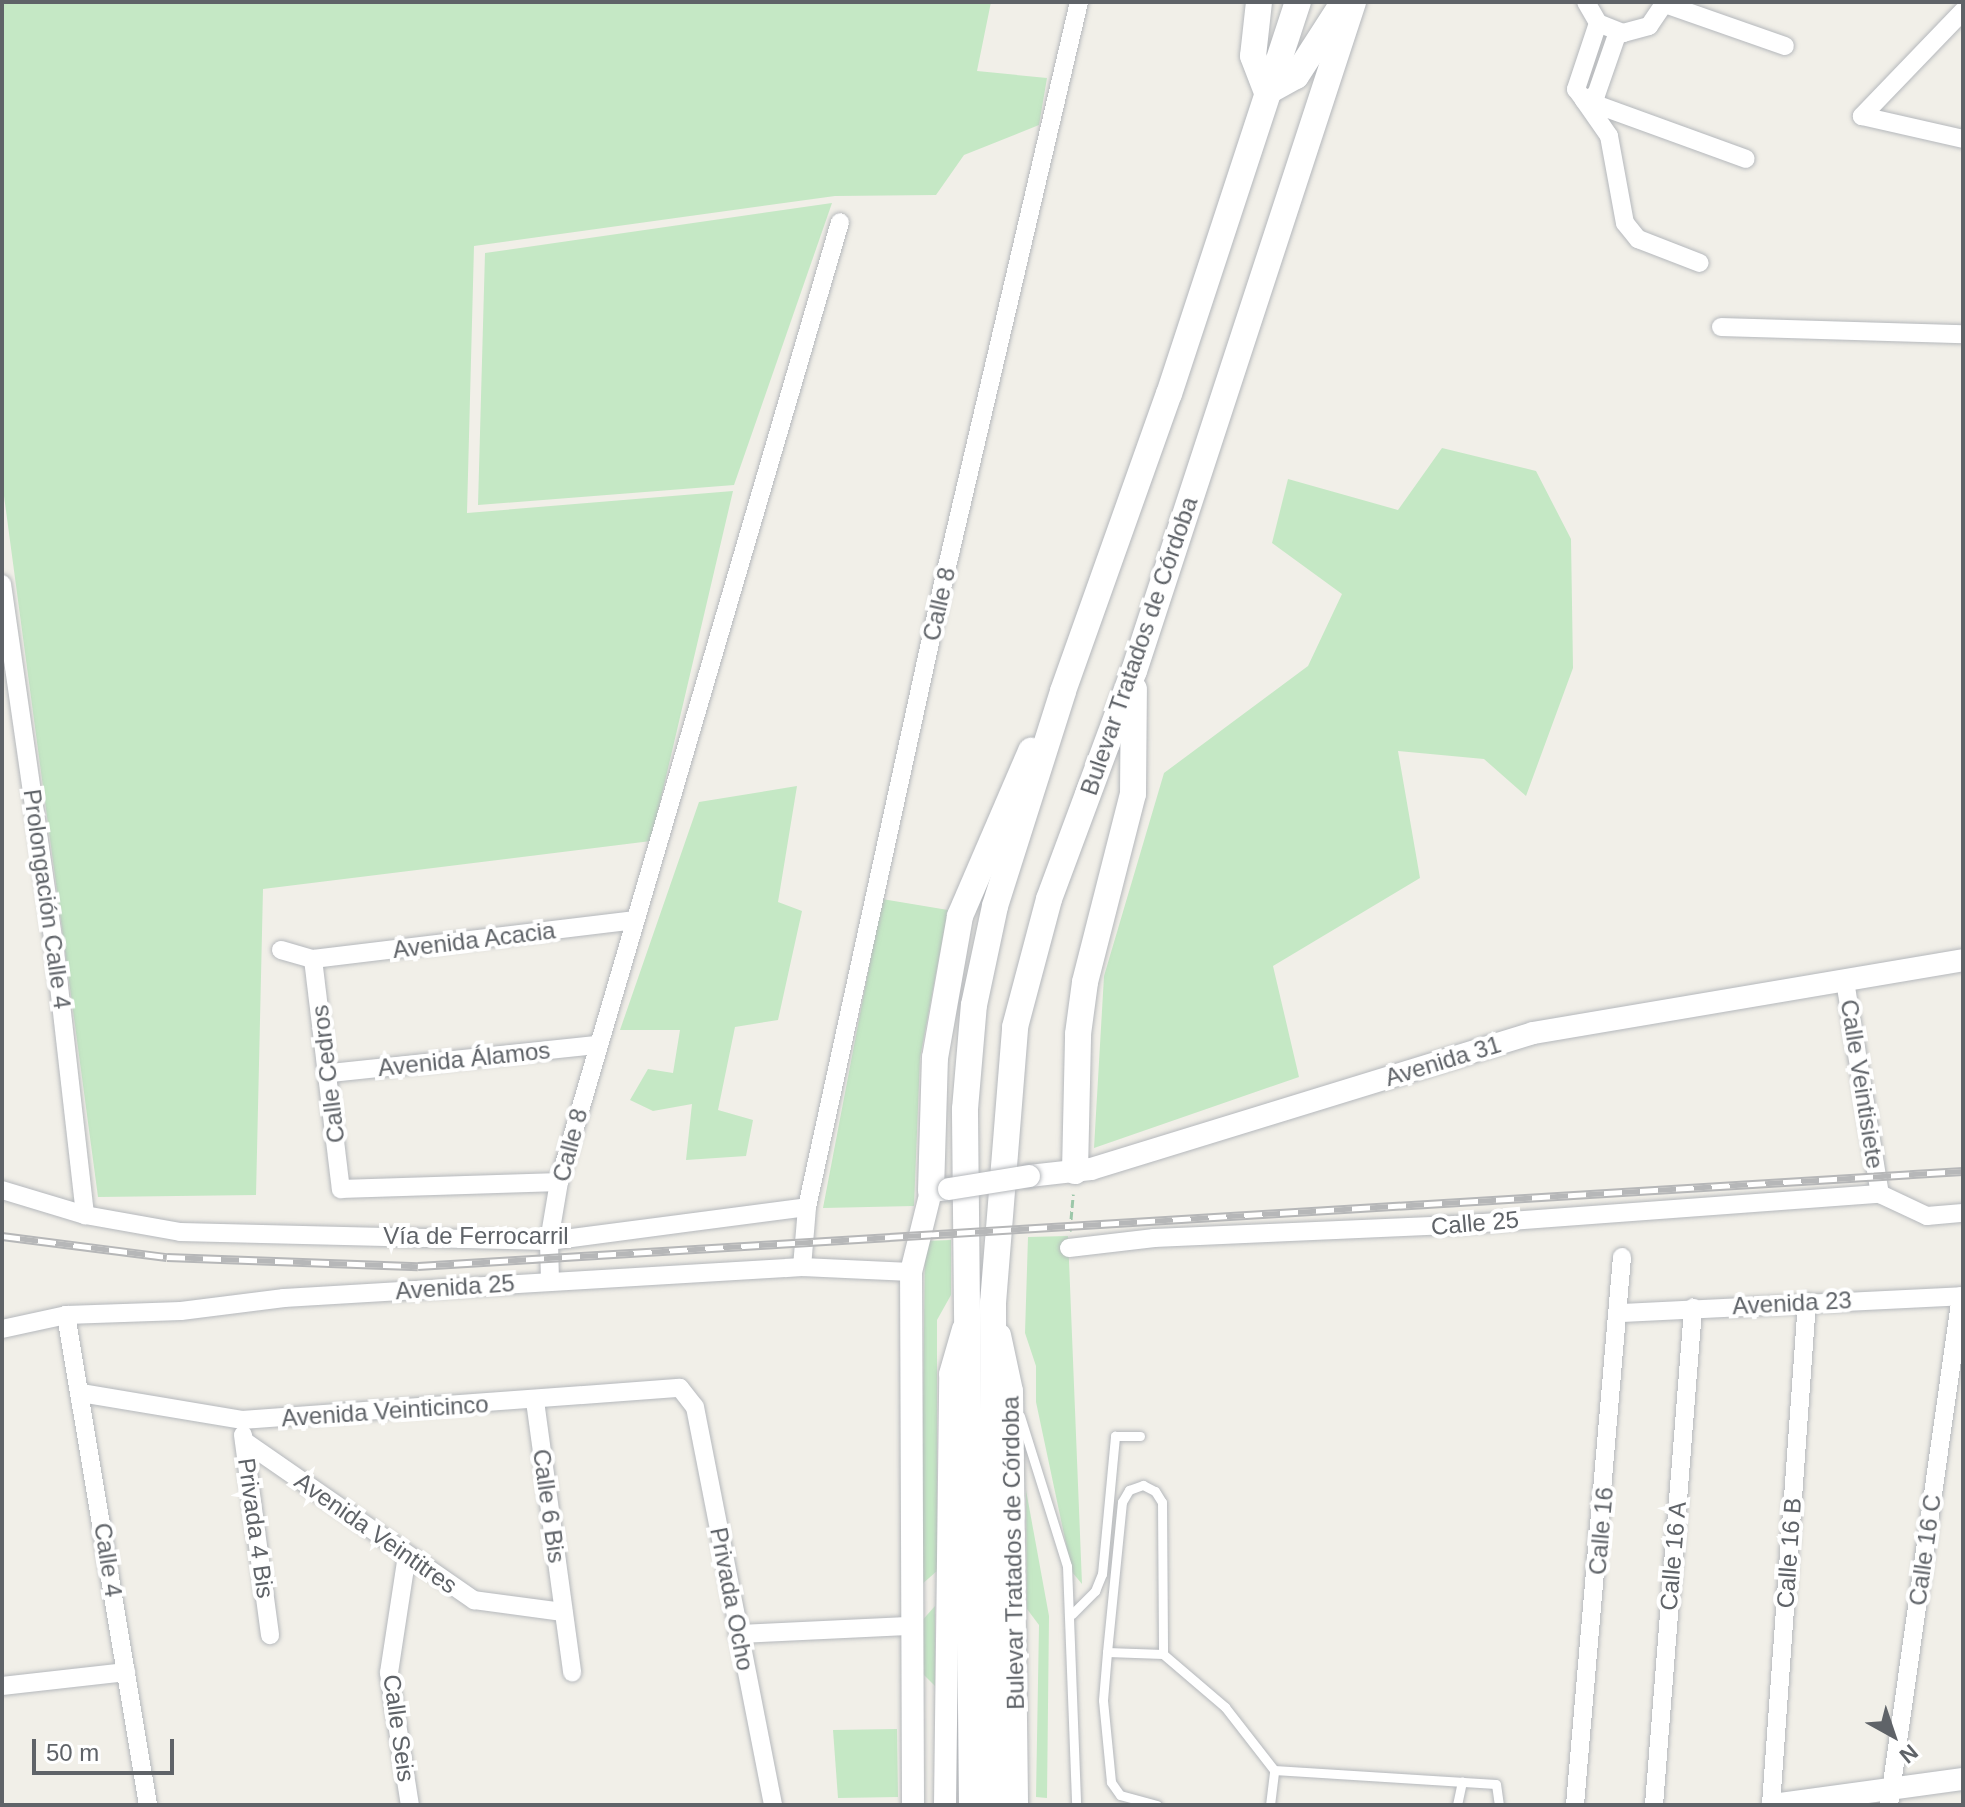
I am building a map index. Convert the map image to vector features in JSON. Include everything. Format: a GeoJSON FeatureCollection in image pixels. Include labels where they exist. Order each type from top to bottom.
{"type":"FeatureCollection","features":[{"type":"Feature","properties":{"kind":"main road"},"geometry":{"type":"LineString","coordinates":[[1259,2],[1253,56],[1267,92],[1296,76],[1344,2]]}},
{"type":"Feature","properties":{"kind":"main road","name":"Bulevar Tratados de Córdoba"},"geometry":{"type":"LineString","coordinates":[[995,1805],[981,1304],[965,1109],[974,1005],[995,906],[1063,691],[1169,394],[1298,2]]}},
{"type":"Feature","properties":{"kind":"main road","name":"Bulevar Tratados de Córdoba"},"geometry":{"type":"LineString","coordinates":[[972,1805],[981,1304],[1015,1027],[1049,899],[1134,671],[1353,2]]}},
{"type":"Feature","properties":{"kind":"main road"},"geometry":{"type":"LineString","coordinates":[[1075,1171],[1078,1034],[1085,982],[1133,794],[1134,671]]}},
{"type":"Feature","properties":{"kind":"main road"},"geometry":{"type":"LineString","coordinates":[[940,1190],[935,1058],[960,916],[1007,796],[1063,691]]}},
{"type":"Feature","properties":{"kind":"street","name":"Calle 8"},"geometry":{"type":"LineString","coordinates":[[807,1207],[942,588],[1079,2]]}},
{"type":"Feature","properties":{"kind":"street"},"geometry":{"type":"LineString","coordinates":[[1586,2],[1598,23],[1618,32],[1649,26],[1665,3],[1785,46]]}},
{"type":"Feature","properties":{"kind":"street"},"geometry":{"type":"LineString","coordinates":[[1963,11],[1862,116],[1963,139]]}},
{"type":"Feature","properties":{"kind":"street"},"geometry":{"type":"LineString","coordinates":[[1598,23],[1576,89],[1609,136],[1625,223],[1638,239],[1700,263]]}},
{"type":"Feature","properties":{"kind":"street"},"geometry":{"type":"LineString","coordinates":[[1584,100],[1596,95],[1618,32]]}},
{"type":"Feature","properties":{"kind":"street"},"geometry":{"type":"LineString","coordinates":[[1584,100],[1746,159]]}},
{"type":"Feature","properties":{"kind":"street","name":"Calle 8"},"geometry":{"type":"LineString","coordinates":[[550,1282],[549,1241],[559,1182],[634,920],[698,721],[728,599],[840,222]]}},
{"type":"Feature","properties":{"kind":"street"},"geometry":{"type":"LineString","coordinates":[[1721,327],[1963,334]]}},
{"type":"Feature","properties":{"kind":"street","name":"Prolongación Calle 4"},"geometry":{"type":"LineString","coordinates":[[2,584],[55,951],[85,1215]]}},
{"type":"Feature","properties":{"kind":"street","name":"Avenida Acacia"},"geometry":{"type":"LineString","coordinates":[[313,959],[634,920]]}},
{"type":"Feature","properties":{"kind":"street"},"geometry":{"type":"LineString","coordinates":[[281,950],[313,959]]}},
{"type":"Feature","properties":{"kind":"street","name":"Calle Cedros"},"geometry":{"type":"LineString","coordinates":[[313,959],[330,1073],[341,1189],[559,1182]]}},
{"type":"Feature","properties":{"kind":"street","name":"Avenida 31"},"geometry":{"type":"LineString","coordinates":[[940,1190],[1075,1171],[1533,1033],[1963,960]]}},
{"type":"Feature","properties":{"kind":"street","name":"Calle Veintisiete"},"geometry":{"type":"LineString","coordinates":[[1845,981],[1880,1194],[1927,1216],[1963,1213]]}},
{"type":"Feature","properties":{"kind":"street","name":"Avenida Álamos"},"geometry":{"type":"LineString","coordinates":[[330,1073],[597,1045]]}},
{"type":"Feature","properties":{"kind":"street","name":"Vía de Ferrocarril"},"geometry":{"type":"LineString","coordinates":[[2,1190],[85,1215],[180,1232],[549,1241],[807,1207]]}},
{"type":"Feature","properties":{"kind":"street"},"geometry":{"type":"LineString","coordinates":[[913,1805],[909,1626],[911,1272],[940,1190]]}},
{"type":"Feature","properties":{"kind":"street","name":"Calle 25"},"geometry":{"type":"LineString","coordinates":[[1069,1248],[1154,1238],[1455,1225],[1880,1194]]}},
{"type":"Feature","properties":{"kind":"street"},"geometry":{"type":"LineString","coordinates":[[802,1267],[807,1207]]}},
{"type":"Feature","properties":{"kind":"street","name":"Calle 16"},"geometry":{"type":"LineString","coordinates":[[1575,1805],[1621,1313],[1622,1257]]}},
{"type":"Feature","properties":{"kind":"street","name":"Avenida 25"},"geometry":{"type":"LineString","coordinates":[[2,1329],[66,1315],[550,1282],[802,1267],[911,1272]]}},
{"type":"Feature","properties":{"kind":"street","name":"Avenida 23"},"geometry":{"type":"LineString","coordinates":[[1621,1313],[1962,1296]]}},
{"type":"Feature","properties":{"kind":"street","name":"Calle 16 C"},"geometry":{"type":"LineString","coordinates":[[1890,1797],[1962,1296]]}},
{"type":"Feature","properties":{"kind":"street","name":"Calle 16 B"},"geometry":{"type":"LineString","coordinates":[[1772,1805],[1807,1302]]}},
{"type":"Feature","properties":{"kind":"street","name":"Bulevar Tratados de Córdoba"},"geometry":{"type":"LineString","coordinates":[[981,1304],[1012,1391],[1017,1805]]}},
{"type":"Feature","properties":{"kind":"street","name":"Bulevar Tratados de Córdoba"},"geometry":{"type":"LineString","coordinates":[[945,1805],[950,1374],[981,1304]]}},
{"type":"Feature","properties":{"kind":"street","name":"Calle 16 A"},"geometry":{"type":"LineString","coordinates":[[1654,1805],[1693,1308]]}},
{"type":"Feature","properties":{"kind":"street","name":"Calle 4"},"geometry":{"type":"LineString","coordinates":[[66,1315],[148,1805]]}},
{"type":"Feature","properties":{"kind":"street","name":"Avenida Veinticinco"},"geometry":{"type":"LineString","coordinates":[[81,1393],[242,1420],[680,1388],[689,1394]]}},
{"type":"Feature","properties":{"kind":"street","name":"Privada Ocho"},"geometry":{"type":"LineString","coordinates":[[689,1394],[773,1805]]}},
{"type":"Feature","properties":{"kind":"street","name":"Calle 6 Bis"},"geometry":{"type":"LineString","coordinates":[[535,1401],[572,1672]]}},
{"type":"Feature","properties":{"kind":"street","name":"Privada 4 Bis"},"geometry":{"type":"LineString","coordinates":[[242,1420],[270,1635]]}},
{"type":"Feature","properties":{"kind":"street","name":"Avenida Veintitres"},"geometry":{"type":"LineString","coordinates":[[244,1441],[474,1600],[563,1612]]}},
{"type":"Feature","properties":{"kind":"street","name":"Calle Seis"},"geometry":{"type":"LineString","coordinates":[[407,1555],[389,1673],[410,1805]]}},
{"type":"Feature","properties":{"kind":"street"},"geometry":{"type":"LineString","coordinates":[[738,1634],[909,1626],[947,1581]]}},
{"type":"Feature","properties":{"kind":"street"},"geometry":{"type":"LineString","coordinates":[[2,1686],[126,1672]]}},
{"type":"Feature","properties":{"kind":"street"},"geometry":{"type":"LineString","coordinates":[[910,1689],[945,1711]]}},
{"type":"Feature","properties":{"kind":"street"},"geometry":{"type":"LineString","coordinates":[[1772,1805],[1890,1797],[1963,1779]]}},
{"type":"Feature","properties":{"kind":"lane"},"geometry":{"type":"LineString","coordinates":[[1012,1391],[1067,1566],[1072,1614],[1076,1805]]}},
{"type":"Feature","properties":{"kind":"lane"},"geometry":{"type":"LineString","coordinates":[[1072,1614],[1095,1591],[1102,1574],[1115,1436],[1140,1436]]}},
{"type":"Feature","properties":{"kind":"lane"},"geometry":{"type":"LineString","coordinates":[[1157,1805],[1120,1795],[1111,1782],[1104,1737],[1107,1652],[1122,1502],[1129,1490],[1143,1485],[1155,1491],[1162,1502],[1163,1654]]}},
{"type":"Feature","properties":{"kind":"lane"},"geometry":{"type":"LineString","coordinates":[[1107,1652],[1163,1654],[1225,1707],[1274,1770],[1270,1805]]}},
{"type":"Feature","properties":{"kind":"lane"},"geometry":{"type":"LineString","coordinates":[[1274,1770],[1496,1784],[1499,1805]]}},
{"type":"Feature","properties":{"kind":"lane"},"geometry":{"type":"LineString","coordinates":[[1457,1805],[1462,1782]]}},
{"type":"Feature","properties":{"kind":"path"},"geometry":{"type":"LineString","coordinates":[[1069,1248],[1075,1171]]}},
{"type":"Feature","properties":{"kind":"green space"},"geometry":{"type":"Polygon","coordinates":[[[2,2],[991,2],[977,71],[1047,78],[1039,125],[964,155],[936,195],[835,196],[474,246],[467,513],[733,491],[651,841],[263,889],[256,1195],[98,1197],[2,481],[2,2]]]}},
{"type":"Feature","properties":{"kind":"green space"},"geometry":{"type":"Polygon","coordinates":[[[832,203],[734,485],[478,505],[485,253],[832,203]]]}},
{"type":"Feature","properties":{"kind":"green space"},"geometry":{"type":"Polygon","coordinates":[[[1442,448],[1536,471],[1571,539],[1573,668],[1526,796],[1484,759],[1398,751],[1420,878],[1273,966],[1299,1077],[1094,1148],[1104,976],[1164,773],[1308,666],[1342,594],[1272,543],[1288,479],[1398,510],[1442,448]]]}},
{"type":"Feature","properties":{"kind":"green space"},"geometry":{"type":"Polygon","coordinates":[[[797,786],[778,902],[802,911],[778,1020],[735,1027],[718,1110],[753,1120],[746,1156],[686,1160],[692,1104],[653,1111],[630,1100],[648,1069],[673,1073],[680,1030],[620,1030],[699,802],[797,786]]]}},
{"type":"Feature","properties":{"kind":"green space"},"geometry":{"type":"Polygon","coordinates":[[[882,899],[948,910],[920,1058],[914,1206],[823,1208],[882,899]]]}},
{"type":"Feature","properties":{"kind":"green space"},"geometry":{"type":"Polygon","coordinates":[[[1068,1236],[1082,1584],[1072,1572],[1036,1402],[1036,1366],[1025,1333],[1028,1237],[1068,1236]]]}},
{"type":"Feature","properties":{"kind":"green space"},"geometry":{"type":"Polygon","coordinates":[[[951,1240],[951,1295],[937,1320],[937,1571],[921,1585],[925,1241],[951,1240]]]}},
{"type":"Feature","properties":{"kind":"green space"},"geometry":{"type":"Polygon","coordinates":[[[1026,1490],[1049,1616],[1047,1798],[1036,1797],[1039,1625],[1027,1609],[1026,1490]]]}},
{"type":"Feature","properties":{"kind":"green space"},"geometry":{"type":"Polygon","coordinates":[[[935,1606],[935,1686],[920,1671],[919,1624],[935,1606]]]}},
{"type":"Feature","properties":{"kind":"green space"},"geometry":{"type":"Polygon","coordinates":[[[897,1729],[898,1797],[838,1798],[833,1730],[897,1729]]]}},
{"type":"Feature","properties":{"kind":"railway"},"geometry":{"type":"LineString","coordinates":[[2,1236],[167,1257],[418,1266],[1963,1171]]}}]}
